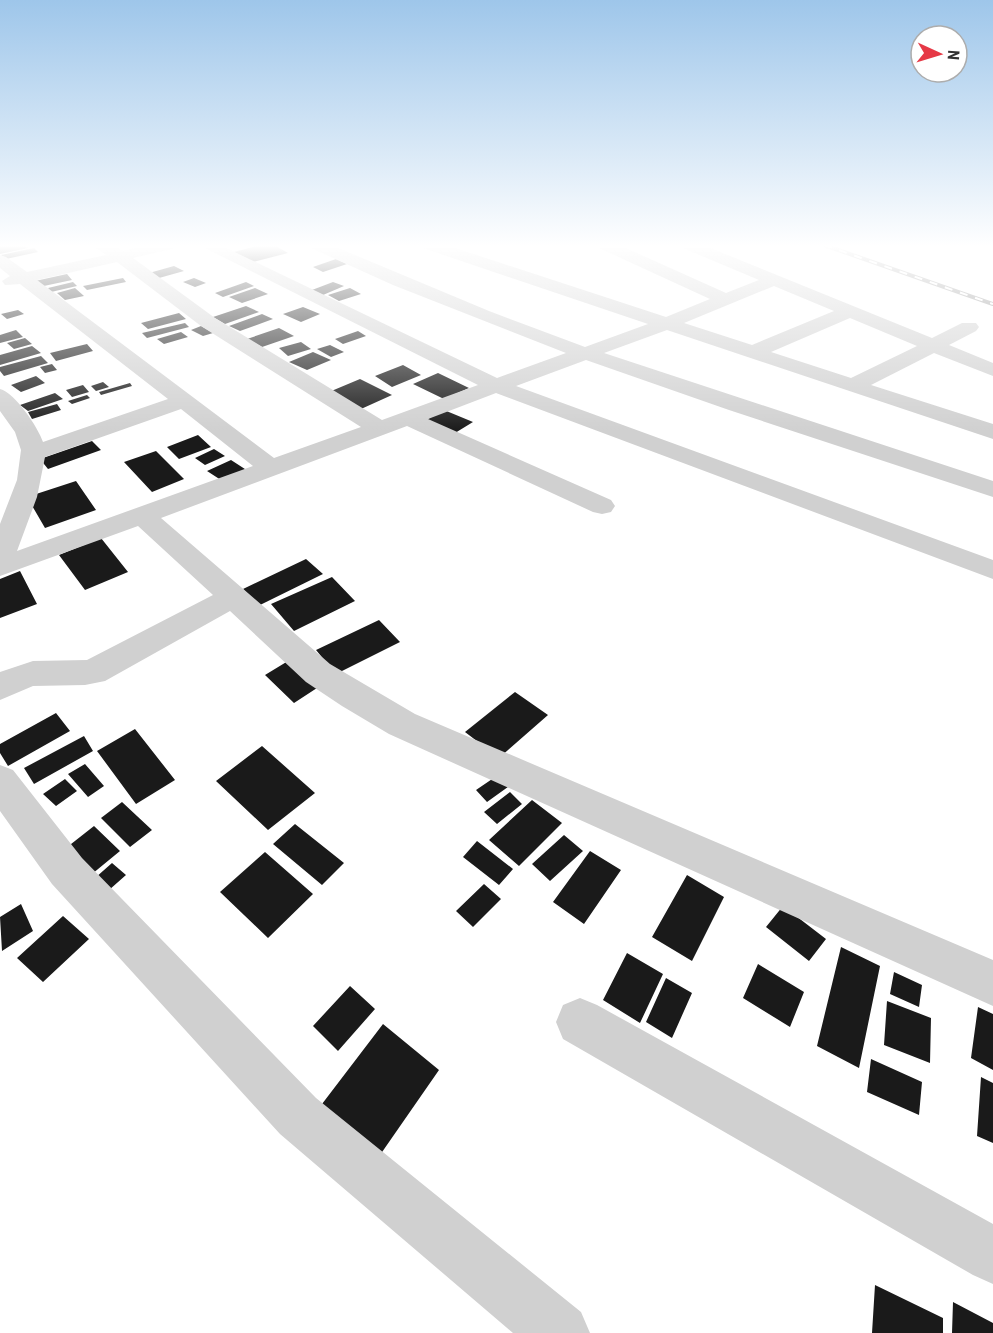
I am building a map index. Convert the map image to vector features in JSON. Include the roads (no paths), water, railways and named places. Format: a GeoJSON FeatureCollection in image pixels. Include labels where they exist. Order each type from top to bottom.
{"type":"FeatureCollection","features":[{"type":"Feature","properties":{"kind":"street"},"geometry":{"type":"LineString","coordinates":[[63,307],[270,467]]}},
{"type":"Feature","properties":{"kind":"street"},"geometry":{"type":"LineString","coordinates":[[188,307],[208,322],[379,428]]}},
{"type":"Feature","properties":{"kind":"street"},"geometry":{"type":"LineString","coordinates":[[335,307],[496,386],[993,570]]}},
{"type":"Feature","properties":{"kind":"street"},"geometry":{"type":"LineString","coordinates":[[465,307],[583,353],[993,489]]}},
{"type":"Feature","properties":{"kind":"street"},"geometry":{"type":"LineString","coordinates":[[611,307],[993,432]]}},
{"type":"Feature","properties":{"kind":"street"},"geometry":{"type":"LineString","coordinates":[[0,567],[663,325],[705,307]]}},
{"type":"Feature","properties":{"kind":"street"},"geometry":{"type":"LineString","coordinates":[[842,307],[993,370]]}},
{"type":"Feature","properties":{"kind":"street"},"geometry":{"type":"LineString","coordinates":[[751,353],[851,311]]}},
{"type":"Feature","properties":{"kind":"street"},"geometry":{"type":"LineString","coordinates":[[852,386],[969,327]]}},
{"type":"Feature","properties":{"kind":"street"},"geometry":{"type":"LineString","coordinates":[[0,396],[30,438],[34,453],[31,475],[0,557]]}},
{"type":"Feature","properties":{"kind":"street"},"geometry":{"type":"LineString","coordinates":[[34,453],[183,401]]}},
{"type":"Feature","properties":{"kind":"street"},"geometry":{"type":"LineString","coordinates":[[407,418],[602,506]]}},
{"type":"Feature","properties":{"kind":"street"},"geometry":{"type":"LineString","coordinates":[[142,515],[318,673],[354,698],[402,724],[993,982]]}},
{"type":"Feature","properties":{"kind":"street"},"geometry":{"type":"LineString","coordinates":[[0,687],[26,675],[40,673],[75,675],[93,672],[233,597]]}},
{"type":"Feature","properties":{"kind":"street"},"geometry":{"type":"LineString","coordinates":[[0,781],[67,871],[298,1116],[560,1333]]}},
{"type":"Feature","properties":{"kind":"street"},"geometry":{"type":"LineString","coordinates":[[580,1022],[993,1255]]}}]}
